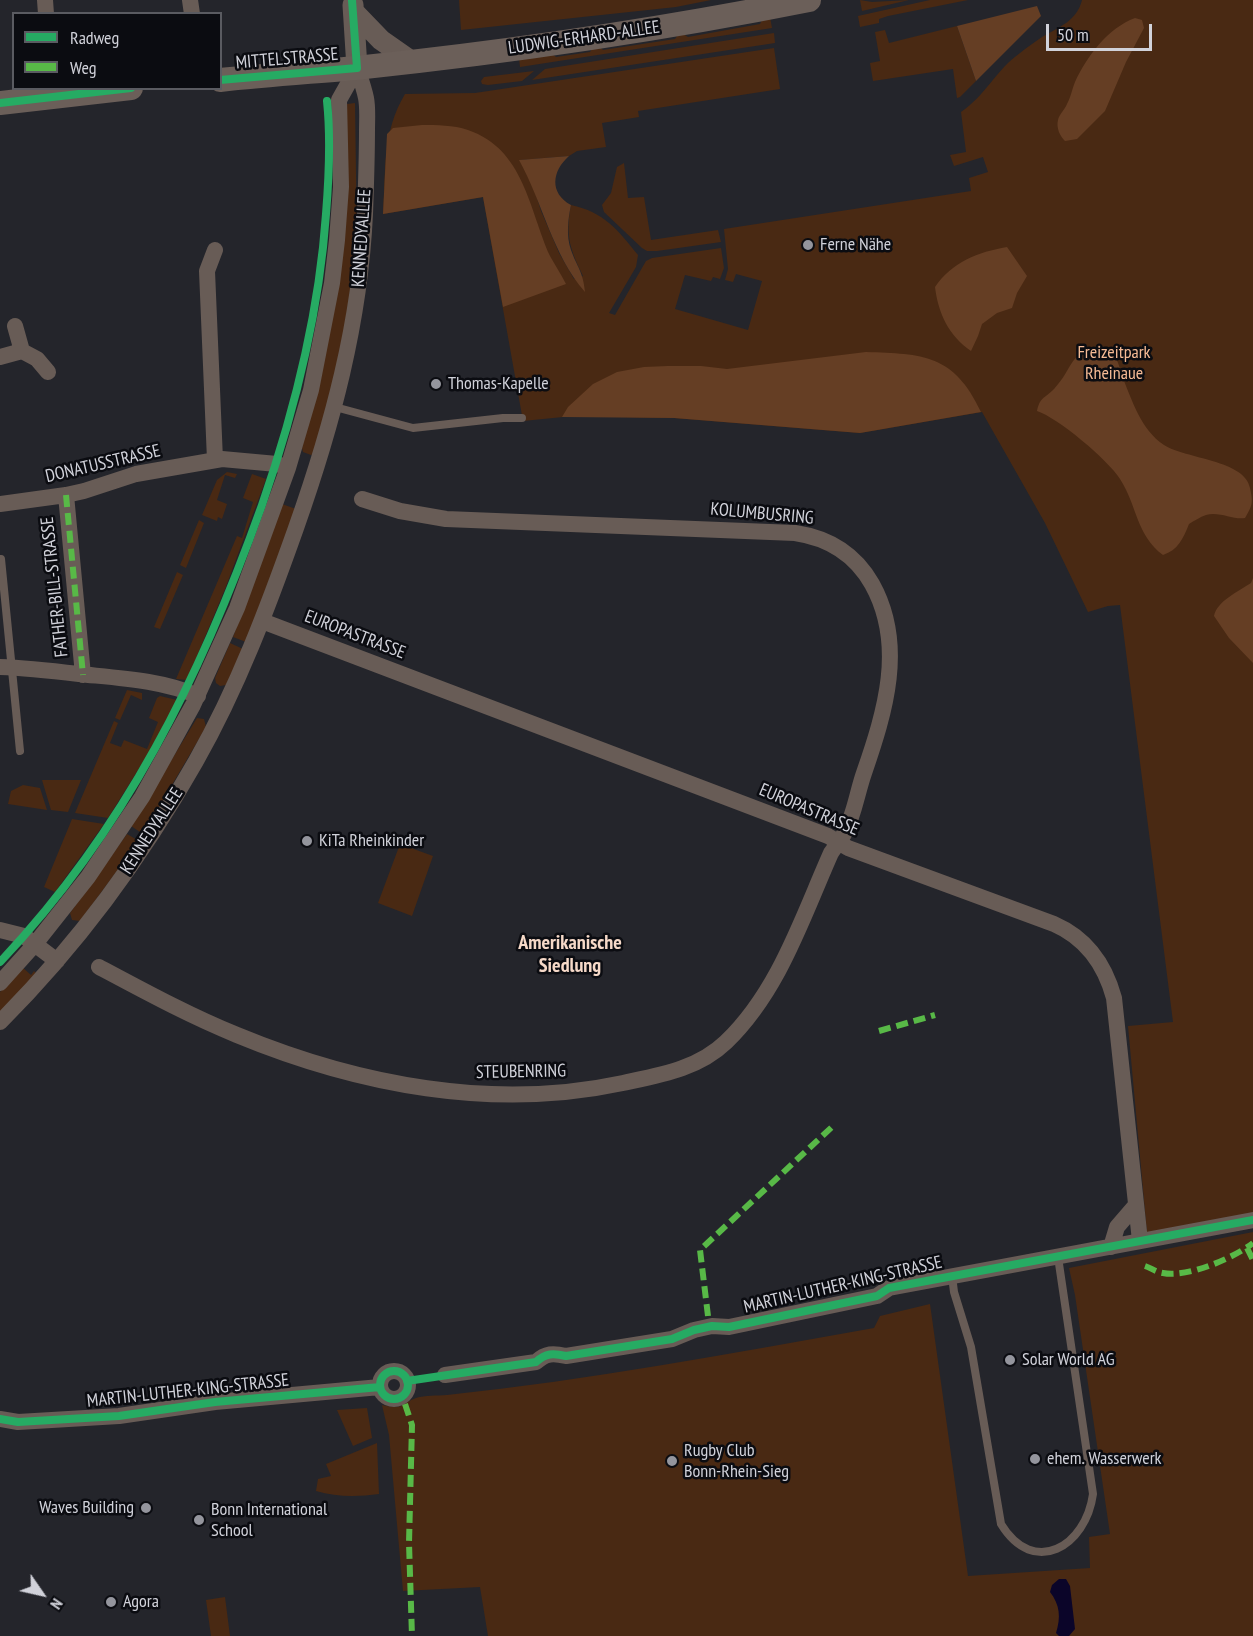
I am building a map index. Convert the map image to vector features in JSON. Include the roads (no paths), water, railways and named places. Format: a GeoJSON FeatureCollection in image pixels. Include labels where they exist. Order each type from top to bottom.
{"type":"FeatureCollection","features":[{"type":"Feature","properties":{"kind":"main road","name":"LUDWIG-ERHARD-ALLEE"},"geometry":{"type":"LineString","coordinates":[[357,68],[656,28],[809,0]]}},
{"type":"Feature","properties":{"kind":"main road","name":"MITTELSTRASSE"},"geometry":{"type":"LineString","coordinates":[[222,80],[357,68]]}},
{"type":"Feature","properties":{"kind":"main road"},"geometry":{"type":"LineString","coordinates":[[0,103],[53,93],[100,90]]}},
{"type":"Feature","properties":{"kind":"street","name":"KENNEDYALLEE"},"geometry":{"type":"LineString","coordinates":[[353,6],[381,40],[411,61]]}},
{"type":"Feature","properties":{"kind":"street","name":"KENNEDYALLEE"},"geometry":{"type":"LineString","coordinates":[[0,1022],[57,960],[131,865],[197,760],[228,698],[262,621],[310,490],[335,407],[349,350],[359,287],[364,234],[367,162],[366,99],[357,68],[353,6]]}},
{"type":"Feature","properties":{"kind":"street","name":"KENNEDYALLEE"},"geometry":{"type":"LineString","coordinates":[[0,983],[88,878],[142,797],[198,695],[237,608],[288,469],[311,390],[332,283],[340,187],[339,100],[357,68]]}},
{"type":"Feature","properties":{"kind":"street"},"geometry":{"type":"LineString","coordinates":[[215,250],[207,271],[215,460]]}},
{"type":"Feature","properties":{"kind":"street"},"geometry":{"type":"LineString","coordinates":[[15,326],[22,351]]}},
{"type":"Feature","properties":{"kind":"street"},"geometry":{"type":"LineString","coordinates":[[0,357],[22,351],[37,359],[48,372]]}},
{"type":"Feature","properties":{"kind":"street","name":"DONATUSSTRASSE"},"geometry":{"type":"LineString","coordinates":[[0,504],[66,495],[136,474],[215,460],[247,460],[277,464],[288,469]]}},
{"type":"Feature","properties":{"kind":"street"},"geometry":{"type":"LineString","coordinates":[[288,469],[318,466]]}},
{"type":"Feature","properties":{"kind":"street"},"geometry":{"type":"LineString","coordinates":[[288,469],[310,490]]}},
{"type":"Feature","properties":{"kind":"street","name":"FATHER-BILL-STRASSE"},"geometry":{"type":"LineString","coordinates":[[66,495],[83,675]]}},
{"type":"Feature","properties":{"kind":"street","name":"KOLUMBUSRING"},"geometry":{"type":"LineString","coordinates":[[362,499],[400,511],[446,519],[621,524],[795,533],[815,536],[841,549],[861,568],[876,592],[887,619],[891,643],[888,686],[881,718],[844,833],[838,842]]}},
{"type":"Feature","properties":{"kind":"street","name":"EUROPASTRASSE"},"geometry":{"type":"LineString","coordinates":[[262,621],[828,836],[848,848],[1065,929],[1085,944],[1109,979],[1114,998],[1140,1241]]}},
{"type":"Feature","properties":{"kind":"street"},"geometry":{"type":"LineString","coordinates":[[6,667],[155,684],[198,695],[228,698]]}},
{"type":"Feature","properties":{"kind":"street"},"geometry":{"type":"LineString","coordinates":[[198,695],[219,717]]}},
{"type":"Feature","properties":{"kind":"street","name":"STEUBENRING"},"geometry":{"type":"LineString","coordinates":[[99,967],[181,1010],[237,1035],[320,1064],[393,1084],[474,1093],[535,1095],[613,1085],[663,1075],[684,1068],[704,1059],[725,1043],[766,995],[838,842]]}},
{"type":"Feature","properties":{"kind":"street"},"geometry":{"type":"LineString","coordinates":[[54,921],[75,938]]}},
{"type":"Feature","properties":{"kind":"street"},"geometry":{"type":"LineString","coordinates":[[0,930],[24,936],[57,960]]}},
{"type":"Feature","properties":{"kind":"street"},"geometry":{"type":"LineString","coordinates":[[1111,1247],[1117,1227],[1136,1205]]}},
{"type":"Feature","properties":{"kind":"street","name":"MARTIN-LUTHER-KING-STRASSE"},"geometry":{"type":"LineString","coordinates":[[445,1375],[536,1362],[544,1355],[556,1353],[566,1356],[672,1339],[712,1326],[729,1327],[877,1296],[889,1288],[1253,1220]]}},
{"type":"Feature","properties":{"kind":"street","name":"MARTIN-LUTHER-KING-STRASSE"},"geometry":{"type":"LineString","coordinates":[[0,1419],[18,1422],[119,1416],[212,1402],[380,1387]]}},
{"type":"Feature","properties":{"kind":"lane"},"geometry":{"type":"LineString","coordinates":[[335,407],[413,428],[522,418]]}},
{"type":"Feature","properties":{"kind":"lane"},"geometry":{"type":"LineString","coordinates":[[1,559],[6,667],[20,751]]}},
{"type":"Feature","properties":{"kind":"lane"},"geometry":{"type":"LineString","coordinates":[[952,1276],[954,1292],[971,1347],[1001,1524],[1009,1537],[1020,1544],[1034,1551],[1050,1553],[1078,1532],[1091,1508],[1093,1494],[1058,1257]]}},
{"type":"Feature","properties":{"kind":"place","name":"Ferne Nähe"},"geometry":{"type":"Point","coordinates":[808,245]}},
{"type":"Feature","properties":{"kind":"place","name":"Thomas-Kapelle"},"geometry":{"type":"Point","coordinates":[436,384]}},
{"type":"Feature","properties":{"kind":"place","name":"KiTa Rheinkinder"},"geometry":{"type":"Point","coordinates":[307,841]}},
{"type":"Feature","properties":{"kind":"place","name":"Solar World AG"},"geometry":{"type":"Point","coordinates":[1010,1360]}},
{"type":"Feature","properties":{"kind":"place","name":"ehem. Wasserwerk"},"geometry":{"type":"Point","coordinates":[1035,1459]}},
{"type":"Feature","properties":{"kind":"place","name":"Rugby Club Bonn-Rhein-Sieg"},"geometry":{"type":"Point","coordinates":[672,1461]}},
{"type":"Feature","properties":{"kind":"place","name":"Waves Building"},"geometry":{"type":"Point","coordinates":[146,1508]}},
{"type":"Feature","properties":{"kind":"place","name":"Bonn International School"},"geometry":{"type":"Point","coordinates":[199,1520]}},
{"type":"Feature","properties":{"kind":"place","name":"Agora"},"geometry":{"type":"Point","coordinates":[111,1602]}},
{"type":"Feature","properties":{"kind":"district","name":"Amerikanische Siedlung"},"geometry":{"type":"Point","coordinates":[570,954]}},
{"type":"Feature","properties":{"kind":"park label","name":"Freizeitpark Rheinaue"},"geometry":{"type":"Point","coordinates":[1114,364]}}]}
